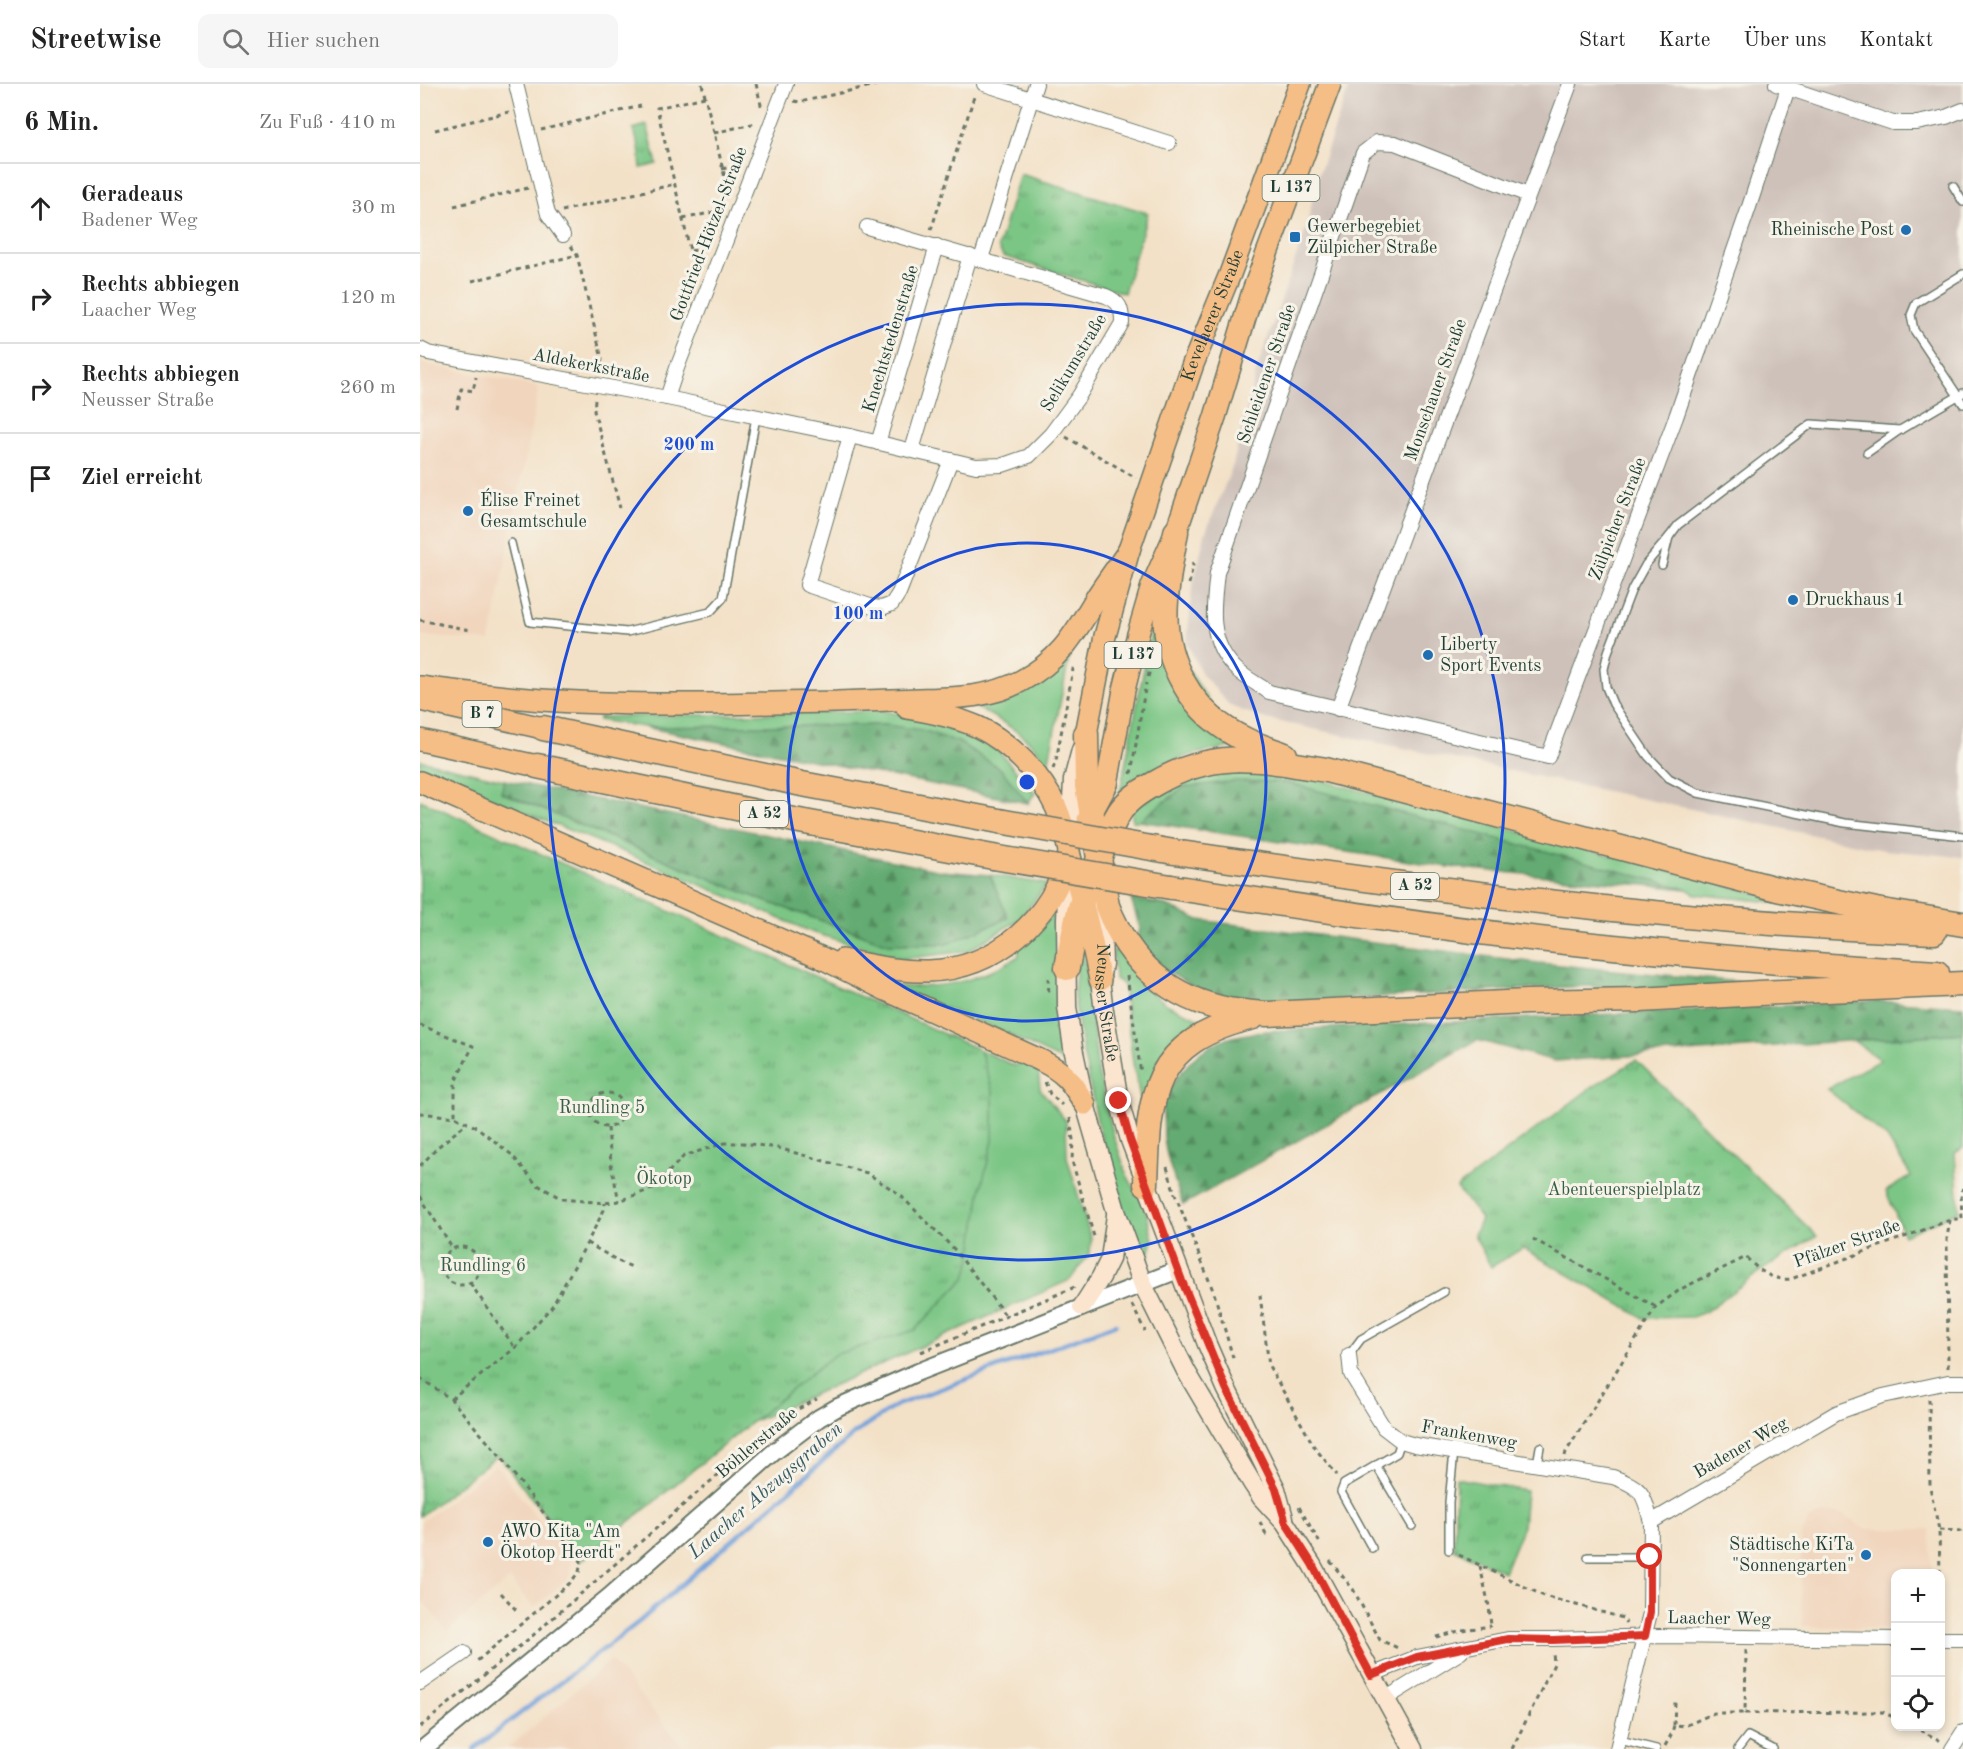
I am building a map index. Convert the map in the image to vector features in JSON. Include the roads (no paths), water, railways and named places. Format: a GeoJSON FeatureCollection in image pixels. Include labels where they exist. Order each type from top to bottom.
{"type":"FeatureCollection","features":[{"type":"Feature","properties":{"kind":"highway"},"geometry":{"type":"LineString","coordinates":[[1176,532],[1166,602],[1166,627],[1169,648],[1176,670],[1190,695],[1211,718],[1244,739],[1326,770]]}},
{"type":"Feature","properties":{"kind":"highway","name":"A 52"},"geometry":{"type":"LineString","coordinates":[[543,728],[802,784],[999,821],[1174,852],[1362,880],[1528,900],[1784,925],[1963,933]]}},
{"type":"Feature","properties":{"kind":"highway"},"geometry":{"type":"LineString","coordinates":[[1086,734],[1087,786],[1107,906],[1112,919],[1130,950],[1147,969],[1173,990],[1200,1002],[1229,1010],[1267,1014],[1527,1002],[1640,1000],[1963,984]]}},
{"type":"Feature","properties":{"kind":"highway"},"geometry":{"type":"LineString","coordinates":[[1067,968],[1082,900],[1111,827],[1120,811],[1146,788],[1175,771],[1207,761],[1238,759],[1277,762],[1326,770],[1777,889],[1876,910],[1963,924]]}},
{"type":"Feature","properties":{"kind":"highway","name":"A 52"},"geometry":{"type":"LineString","coordinates":[[537,766],[794,820],[993,857],[1358,916],[1521,937],[1687,954],[1963,974]]}},
{"type":"Feature","properties":{"kind":"highway"},"geometry":{"type":"LineString","coordinates":[[1146,1184],[1152,1102],[1158,1083],[1170,1062],[1186,1046],[1208,1032],[1267,1014]]}},
{"type":"Feature","properties":{"kind":"main road","name":"Kevelaerer Straße"},"geometry":{"type":"LineString","coordinates":[[1129,550],[1193,364],[1230,274],[1300,84]]}},
{"type":"Feature","properties":{"kind":"main road","name":"Kevelaerer Straße"},"geometry":{"type":"LineString","coordinates":[[1176,532],[1215,417],[1253,291],[1330,84]]}},
{"type":"Feature","properties":{"kind":"main road","name":"Neusser Straße"},"geometry":{"type":"LineString","coordinates":[[1176,532],[1152,586],[1138,634],[1124,690],[1107,784],[1099,858],[1103,964],[1100,980],[1110,1055],[1130,1140],[1178,1270],[1226,1388],[1276,1489],[1286,1523]]}},
{"type":"Feature","properties":{"kind":"main road","name":"Neusser Straße"},"geometry":{"type":"LineString","coordinates":[[1129,550],[1106,636],[1086,734],[1073,780],[1066,919],[1067,1007],[1085,1104],[1116,1210],[1143,1285],[1186,1371],[1252,1483],[1262,1498],[1286,1523],[1312,1564],[1413,1749]]}},
{"type":"Feature","properties":{"kind":"main road"},"geometry":{"type":"LineString","coordinates":[[420,687],[543,700],[683,704],[949,699],[972,696],[995,691],[1028,677],[1056,657],[1071,640],[1129,550]]}},
{"type":"Feature","properties":{"kind":"main road","name":"B 7"},"geometry":{"type":"LineString","coordinates":[[420,700],[543,728]]}},
{"type":"Feature","properties":{"kind":"main road"},"geometry":{"type":"LineString","coordinates":[[872,701],[945,716],[978,727],[1002,742],[1027,765],[1045,788],[1062,822],[1100,980]]}},
{"type":"Feature","properties":{"kind":"main road","name":"B 7"},"geometry":{"type":"LineString","coordinates":[[420,740],[537,766]]}},
{"type":"Feature","properties":{"kind":"main road"},"geometry":{"type":"LineString","coordinates":[[420,782],[820,957],[886,990],[1052,1066],[1069,1078],[1085,1104]]}},
{"type":"Feature","properties":{"kind":"main road"},"geometry":{"type":"LineString","coordinates":[[820,957],[912,971],[931,971],[953,968],[981,959],[1005,945],[1027,928],[1041,913],[1060,883],[1069,853],[1107,784]]}},
{"type":"Feature","properties":{"kind":"main road"},"geometry":{"type":"LineString","coordinates":[[1082,1307],[1110,1259],[1116,1210]]}},
{"type":"Feature","properties":{"kind":"street"},"geometry":{"type":"LineString","coordinates":[[516,84],[548,214],[563,235]]}},
{"type":"Feature","properties":{"kind":"street","name":"Gottfried-Hötzel-Straße"},"geometry":{"type":"LineString","coordinates":[[667,398],[735,209],[768,122],[786,84]]}},
{"type":"Feature","properties":{"kind":"street"},"geometry":{"type":"LineString","coordinates":[[984,84],[1169,144]]}},
{"type":"Feature","properties":{"kind":"street"},"geometry":{"type":"LineString","coordinates":[[912,450],[1036,84]]}},
{"type":"Feature","properties":{"kind":"street","name":"Monschauer Straße"},"geometry":{"type":"LineString","coordinates":[[1338,709],[1570,84]]}},
{"type":"Feature","properties":{"kind":"street","name":"Zülpicher Straße"},"geometry":{"type":"LineString","coordinates":[[1338,709],[1548,758],[1676,417],[1748,210],[1782,86],[1893,123],[1917,123],[1946,117],[1963,110]]}},
{"type":"Feature","properties":{"kind":"street","name":"Schleidener Straße"},"geometry":{"type":"LineString","coordinates":[[1338,709],[1269,692],[1234,668],[1218,643],[1212,612],[1217,573],[1363,153],[1377,142],[1395,143],[1528,195]]}},
{"type":"Feature","properties":{"kind":"street","name":"Knechtstedenstraße"},"geometry":{"type":"LineString","coordinates":[[867,227],[976,257]]}},
{"type":"Feature","properties":{"kind":"street","name":"Knechtstedenstraße"},"geometry":{"type":"LineString","coordinates":[[878,443],[932,245]]}},
{"type":"Feature","properties":{"kind":"street","name":"Selikumstraße"},"geometry":{"type":"LineString","coordinates":[[912,450],[976,466],[1003,465],[1029,456],[1055,430],[1079,396],[1122,323],[1122,311],[1117,301],[1106,296],[976,257]]}},
{"type":"Feature","properties":{"kind":"street","name":"Aldekerkstraße"},"geometry":{"type":"LineString","coordinates":[[420,349],[428,353],[667,398],[912,450]]}},
{"type":"Feature","properties":{"kind":"street"},"geometry":{"type":"LineString","coordinates":[[850,436],[807,585],[873,607],[882,608],[892,604],[899,593],[951,460]]}},
{"type":"Feature","properties":{"kind":"street","name":"Böhlerstraße"},"geometry":{"type":"LineString","coordinates":[[423,1749],[609,1597],[774,1452],[819,1418],[838,1407],[918,1372],[1178,1270]]}},
{"type":"Feature","properties":{"kind":"street","name":"Frankenweg"},"geometry":{"type":"LineString","coordinates":[[1349,1355],[1352,1374],[1384,1428],[1401,1441],[1613,1477],[1632,1484],[1644,1495],[1651,1522]]}},
{"type":"Feature","properties":{"kind":"street","name":"Badener Weg"},"geometry":{"type":"LineString","coordinates":[[1651,1522],[1836,1413],[1883,1396],[1929,1385],[1963,1382]]}},
{"type":"Feature","properties":{"kind":"street"},"geometry":{"type":"LineString","coordinates":[[1619,1744],[1650,1612],[1651,1522]]}},
{"type":"Feature","properties":{"kind":"street","name":"Laacher Weg"},"geometry":{"type":"LineString","coordinates":[[1371,1675],[1417,1657],[1508,1639],[1553,1640],[1645,1636],[1891,1639]]}},
{"type":"Feature","properties":{"kind":"street"},"geometry":{"type":"LineString","coordinates":[[1945,1639],[1963,1639]]}},
{"type":"Feature","properties":{"kind":"street","name":"Laacher Weg"},"geometry":{"type":"LineString","coordinates":[[1385,1699],[1470,1646]]}},
{"type":"Feature","properties":{"kind":"street"},"geometry":{"type":"LineString","coordinates":[[420,1683],[464,1653]]}},
{"type":"Feature","properties":{"kind":"street"},"geometry":{"type":"LineString","coordinates":[[1953,1748],[1963,1732]]}},
{"type":"Feature","properties":{"kind":"lane"},"geometry":{"type":"LineString","coordinates":[[1953,186],[1963,202]]}},
{"type":"Feature","properties":{"kind":"lane"},"geometry":{"type":"LineString","coordinates":[[1963,274],[1916,303],[1911,315],[1914,330],[1960,395],[1963,404]]}},
{"type":"Feature","properties":{"kind":"lane"},"geometry":{"type":"LineString","coordinates":[[1867,453],[1900,430],[1960,395]]}},
{"type":"Feature","properties":{"kind":"lane"},"geometry":{"type":"LineString","coordinates":[[511,543],[530,622],[627,632],[710,612],[723,598],[756,417]]}},
{"type":"Feature","properties":{"kind":"lane"},"geometry":{"type":"LineString","coordinates":[[1900,430],[1811,424],[1678,525],[1646,564],[1632,589],[1608,652],[1604,669],[1606,687],[1613,704],[1648,756],[1669,778],[1698,793],[1845,823],[1963,836]]}},
{"type":"Feature","properties":{"kind":"lane"},"geometry":{"type":"LineString","coordinates":[[1662,565],[1669,537]]}},
{"type":"Feature","properties":{"kind":"lane","name":"Frankenweg"},"geometry":{"type":"LineString","coordinates":[[1349,1355],[1361,1339],[1444,1292]]}},
{"type":"Feature","properties":{"kind":"lane"},"geometry":{"type":"LineString","coordinates":[[1372,1548],[1341,1492],[1344,1484],[1397,1453],[1401,1441]]}},
{"type":"Feature","properties":{"kind":"lane"},"geometry":{"type":"LineString","coordinates":[[1537,1464],[1540,1447]]}},
{"type":"Feature","properties":{"kind":"lane"},"geometry":{"type":"LineString","coordinates":[[1449,1550],[1449,1502],[1454,1451]]}},
{"type":"Feature","properties":{"kind":"lane"},"geometry":{"type":"LineString","coordinates":[[1376,1465],[1412,1526]]}},
{"type":"Feature","properties":{"kind":"lane"},"geometry":{"type":"LineString","coordinates":[[1588,1557],[1650,1557]]}},
{"type":"Feature","properties":{"kind":"lane"},"geometry":{"type":"LineString","coordinates":[[1738,1749],[1748,1736],[1773,1749]]}},
{"type":"Feature","properties":{"kind":"lane"},"geometry":{"type":"LineString","coordinates":[[1619,1744],[1656,1749]]}},
{"type":"Feature","properties":{"kind":"waterway","name":"Laacher Abzugsgraben"},"geometry":{"type":"LineString","coordinates":[[474,1749],[640,1621],[855,1433],[897,1405],[1116,1324]]}},
{"type":"Feature","properties":{"kind":"place","name":"Rheinische Post"},"geometry":{"type":"Point","coordinates":[1906,230]}},
{"type":"Feature","properties":{"kind":"place","name":"Gewerbegebiet Zülpicher Straße"},"geometry":{"type":"Point","coordinates":[1295,237]}},
{"type":"Feature","properties":{"kind":"place","name":"Élise Freinet Gesamtschule"},"geometry":{"type":"Point","coordinates":[468,511]}},
{"type":"Feature","properties":{"kind":"place","name":"Druckhaus 1"},"geometry":{"type":"Point","coordinates":[1793,600]}},
{"type":"Feature","properties":{"kind":"place","name":"Liberty Sport Events"},"geometry":{"type":"Point","coordinates":[1428,655]}},
{"type":"Feature","properties":{"kind":"place","name":"AWO Kita \"Am Ökotop Heerdt\""},"geometry":{"type":"Point","coordinates":[488,1542]}},
{"type":"Feature","properties":{"kind":"place","name":"Städtische KiTa \"Sonnengarten\""},"geometry":{"type":"Point","coordinates":[1866,1555]}},
{"type":"Feature","properties":{"kind":"park label","name":"Rundling 5"},"geometry":{"type":"Point","coordinates":[602,1108]}},
{"type":"Feature","properties":{"kind":"park label","name":"Ökotop"},"geometry":{"type":"Point","coordinates":[664,1179]}},
{"type":"Feature","properties":{"kind":"park label","name":"Abenteuerspielplatz"},"geometry":{"type":"Point","coordinates":[1624,1190]}},
{"type":"Feature","properties":{"kind":"park label","name":"Rundling 6"},"geometry":{"type":"Point","coordinates":[483,1266]}}]}
